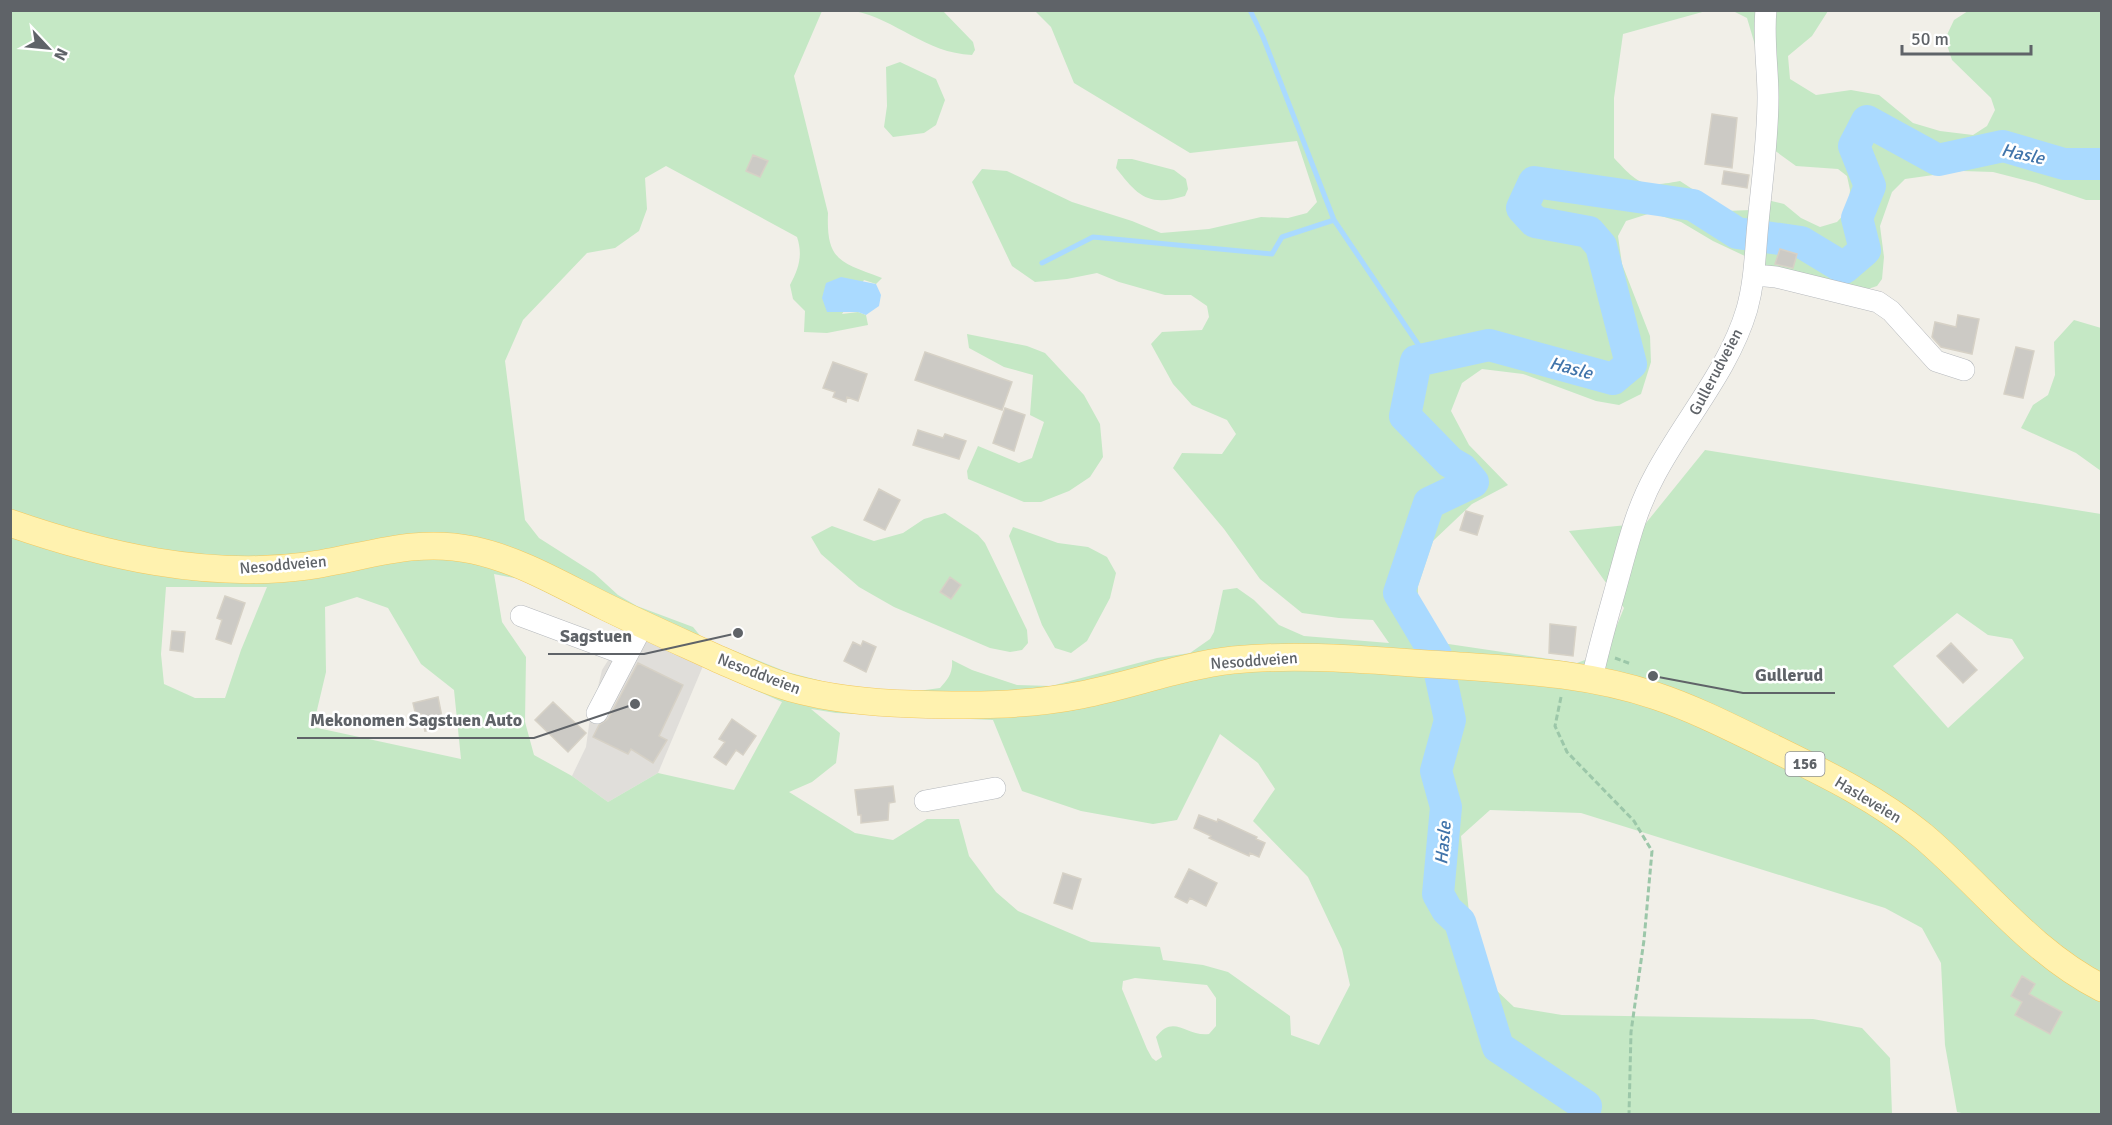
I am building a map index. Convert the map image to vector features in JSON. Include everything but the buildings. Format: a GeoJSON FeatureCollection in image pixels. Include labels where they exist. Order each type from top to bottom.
{"type":"FeatureCollection","features":[{"type":"Feature","properties":{"kind":"main road","name":"Nesoddveien"},"geometry":{"type":"LineString","coordinates":[[10,523],[120,555],[163,563],[236,570],[308,566],[412,546],[451,546],[496,556],[521,566],[754,675],[788,687],[830,697],[908,704],[981,705],[1078,696],[1230,660],[1295,657],[1437,665]]}},
{"type":"Feature","properties":{"kind":"main road","name":"Hasleveien"},"geometry":{"type":"LineString","coordinates":[[1437,665],[1543,672],[1592,679],[1656,696],[1713,719],[1798,760],[1884,807],[1935,846],[2037,945],[2072,971],[2102,988]]}},
{"type":"Feature","properties":{"kind":"street","name":"Gullerudveien"},"geometry":{"type":"LineString","coordinates":[[1592,679],[1628,539],[1643,499],[1656,473],[1698,408],[1731,349],[1747,310],[1755,275],[1768,125],[1764,31],[1766,10]]}},
{"type":"Feature","properties":{"kind":"street"},"geometry":{"type":"LineString","coordinates":[[1755,275],[1776,277],[1878,302],[1891,311],[1936,361],[1964,369]]}},
{"type":"Feature","properties":{"kind":"street"},"geometry":{"type":"LineString","coordinates":[[521,616],[626,655]]}},
{"type":"Feature","properties":{"kind":"street"},"geometry":{"type":"LineString","coordinates":[[597,713],[643,625]]}},
{"type":"Feature","properties":{"kind":"street"},"geometry":{"type":"LineString","coordinates":[[925,801],[995,788]]}},
{"type":"Feature","properties":{"kind":"path"},"geometry":{"type":"LineString","coordinates":[[1562,696],[1555,726],[1567,752],[1634,821],[1652,851],[1644,940],[1631,1032],[1629,1114]]}},
{"type":"Feature","properties":{"kind":"shaded area"},"geometry":{"type":"Polygon","coordinates":[[[626,632],[703,666],[658,773],[608,802],[572,776],[586,747],[602,670],[626,632]]]}},
{"type":"Feature","properties":{"kind":"green space"},"geometry":{"type":"Polygon","coordinates":[[[10,11],[822,11],[794,76],[828,213],[828,229],[833,251],[846,263],[882,278],[876,284],[864,280],[842,314],[858,312],[866,315],[868,325],[827,333],[804,332],[805,311],[793,299],[790,285],[799,261],[800,250],[797,237],[666,166],[645,178],[647,209],[639,231],[615,248],[587,253],[523,320],[505,361],[525,520],[539,538],[594,573],[618,595],[637,606],[693,627],[702,638],[787,672],[841,686],[903,693],[940,688],[952,669],[952,660],[972,670],[1017,685],[1051,686],[1157,658],[1190,653],[1210,639],[1214,632],[1223,590],[1237,588],[1254,600],[1279,625],[1304,636],[1389,643],[1373,620],[1302,613],[1260,579],[1224,529],[1173,468],[1182,453],[1222,454],[1236,434],[1227,420],[1192,405],[1173,384],[1151,344],[1162,332],[1202,330],[1209,317],[1207,306],[1191,295],[1165,295],[1097,273],[1035,282],[1012,266],[972,182],[982,169],[1007,171],[1072,202],[1161,233],[1209,229],[1261,217],[1288,218],[1307,213],[1317,202],[1297,141],[1190,153],[1074,83],[1051,27],[1035,11],[1706,11],[1623,34],[1614,98],[1614,158],[1642,182],[1658,184],[1680,181],[1726,211],[1751,210],[1767,200],[1784,204],[1801,218],[1820,227],[1837,222],[1848,210],[1850,190],[1847,176],[1838,169],[1796,166],[1774,150],[1755,45],[1747,18],[1733,11],[1828,11],[1812,36],[1788,56],[1790,79],[1816,95],[1851,90],[1879,95],[1913,123],[1940,131],[1973,135],[1987,126],[1995,110],[1991,98],[1952,60],[1945,39],[1954,20],[1968,11],[2101,11],[2101,200],[2086,200],[2036,183],[1993,172],[1962,171],[1905,179],[1892,192],[1880,226],[1884,257],[1882,279],[1877,286],[1862,291],[1834,286],[1764,265],[1713,241],[1681,222],[1651,213],[1626,221],[1618,236],[1622,264],[1650,336],[1651,362],[1641,394],[1619,405],[1596,401],[1523,374],[1482,369],[1462,383],[1451,411],[1469,445],[1508,485],[1472,504],[1433,541],[1418,586],[1418,606],[1435,642],[1577,663],[1606,652],[1624,608],[1569,531],[1646,523],[1705,450],[2101,514],[2101,1114],[1966,1114],[1957,1112],[1945,1045],[1941,963],[1922,928],[1885,908],[1581,813],[1490,810],[1461,836],[1475,970],[1514,1007],[1562,1015],[1813,1019],[1862,1028],[1890,1058],[1892,1114],[11,1114],[10,11]],[[494,574],[502,622],[526,657],[525,722],[534,755],[572,776],[608,802],[658,773],[734,790],[782,702],[626,632],[519,579],[494,574]],[[166,587],[161,654],[164,684],[195,698],[225,698],[241,650],[267,587],[166,587]],[[357,597],[325,607],[326,672],[313,727],[461,759],[454,690],[421,664],[388,608],[357,597]],[[1957,613],[1893,666],[1948,728],[2024,658],[2012,639],[1988,635],[1957,613]],[[811,709],[840,733],[836,763],[812,782],[789,792],[855,833],[893,840],[927,819],[959,819],[969,856],[996,892],[1018,911],[1091,942],[1160,947],[1163,960],[1203,965],[1228,972],[1290,1016],[1291,1035],[1319,1045],[1350,985],[1342,949],[1308,877],[1253,821],[1275,789],[1258,763],[1220,734],[1177,820],[1153,824],[1081,811],[1022,791],[993,720],[836,713],[811,709]],[[1135,978],[1123,981],[1122,989],[1147,1049],[1156,1061],[1162,1057],[1156,1037],[1163,1030],[1175,1026],[1201,1034],[1209,1034],[1216,1026],[1216,998],[1207,985],[1135,978]]]}},
{"type":"Feature","properties":{"kind":"green space"},"geometry":{"type":"Polygon","coordinates":[[[854,11],[943,11],[973,42],[975,50],[972,55],[955,53],[925,42],[884,21],[854,11]]]}},
{"type":"Feature","properties":{"kind":"green space"},"geometry":{"type":"Polygon","coordinates":[[[900,62],[936,79],[945,100],[936,125],[924,133],[893,137],[884,127],[887,106],[886,67],[900,62]]]}},
{"type":"Feature","properties":{"kind":"green space"},"geometry":{"type":"Polygon","coordinates":[[[1118,159],[1132,159],[1174,170],[1186,179],[1188,189],[1185,196],[1162,200],[1145,197],[1131,186],[1116,168],[1118,159]]]}},
{"type":"Feature","properties":{"kind":"green space"},"geometry":{"type":"Polygon","coordinates":[[[2074,320],[2101,328],[2101,471],[2076,453],[2021,428],[2033,405],[2048,395],[2055,375],[2054,342],[2074,320]]]}},
{"type":"Feature","properties":{"kind":"green space"},"geometry":{"type":"Polygon","coordinates":[[[967,334],[1027,346],[1045,353],[1084,395],[1100,424],[1103,457],[1090,477],[1069,491],[1041,502],[1024,502],[968,479],[967,471],[978,446],[1019,463],[1032,458],[1044,422],[1030,415],[1033,375],[1004,367],[969,348],[967,334]]]}},
{"type":"Feature","properties":{"kind":"green space"},"geometry":{"type":"Polygon","coordinates":[[[945,513],[978,535],[985,543],[1027,630],[1028,643],[1022,650],[1010,652],[990,648],[894,607],[859,587],[821,554],[811,537],[832,526],[874,541],[903,533],[924,519],[945,513]]]}},
{"type":"Feature","properties":{"kind":"green space"},"geometry":{"type":"Polygon","coordinates":[[[1013,527],[1058,543],[1088,547],[1107,557],[1116,573],[1110,598],[1087,641],[1071,653],[1055,648],[1042,625],[1009,536],[1013,527]]]}},
{"type":"Feature","properties":{"kind":"water"},"geometry":{"type":"Polygon","coordinates":[[[841,277],[876,284],[881,295],[879,306],[866,315],[858,312],[827,312],[822,298],[826,283],[841,277]]]}},
{"type":"Feature","properties":{"kind":"waterway"},"geometry":{"type":"LineString","coordinates":[[1250,10],[1263,37],[1334,220],[1428,359]]}},
{"type":"Feature","properties":{"kind":"waterway","name":"Hasle"},"geometry":{"type":"LineString","coordinates":[[1584,1114],[1586,1106],[1498,1047],[1460,922],[1447,910],[1438,894],[1446,807],[1436,771],[1450,720],[1436,655],[1399,593],[1429,503],[1473,482],[1405,416],[1416,361],[1489,345],[1613,379],[1631,364],[1601,246],[1589,232],[1535,222],[1522,208],[1534,182],[1693,205],[1737,233],[1801,242],[1844,268],[1865,250],[1857,218],[1870,186],[1854,146],[1867,121],[1938,160],[2003,146],[2064,164],[2102,164]]}},
{"type":"Feature","properties":{"kind":"waterway"},"geometry":{"type":"LineString","coordinates":[[1042,263],[1093,237],[1272,254],[1282,237],[1334,220]]}},
{"type":"Feature","properties":{"kind":"place","name":"Sagstuen"},"geometry":{"type":"Point","coordinates":[738,633]}},
{"type":"Feature","properties":{"kind":"place","name":"Gullerud"},"geometry":{"type":"Point","coordinates":[1653,676]}},
{"type":"Feature","properties":{"kind":"place","name":"Mekonomen Sagstuen Auto"},"geometry":{"type":"Point","coordinates":[635,704]}}]}
